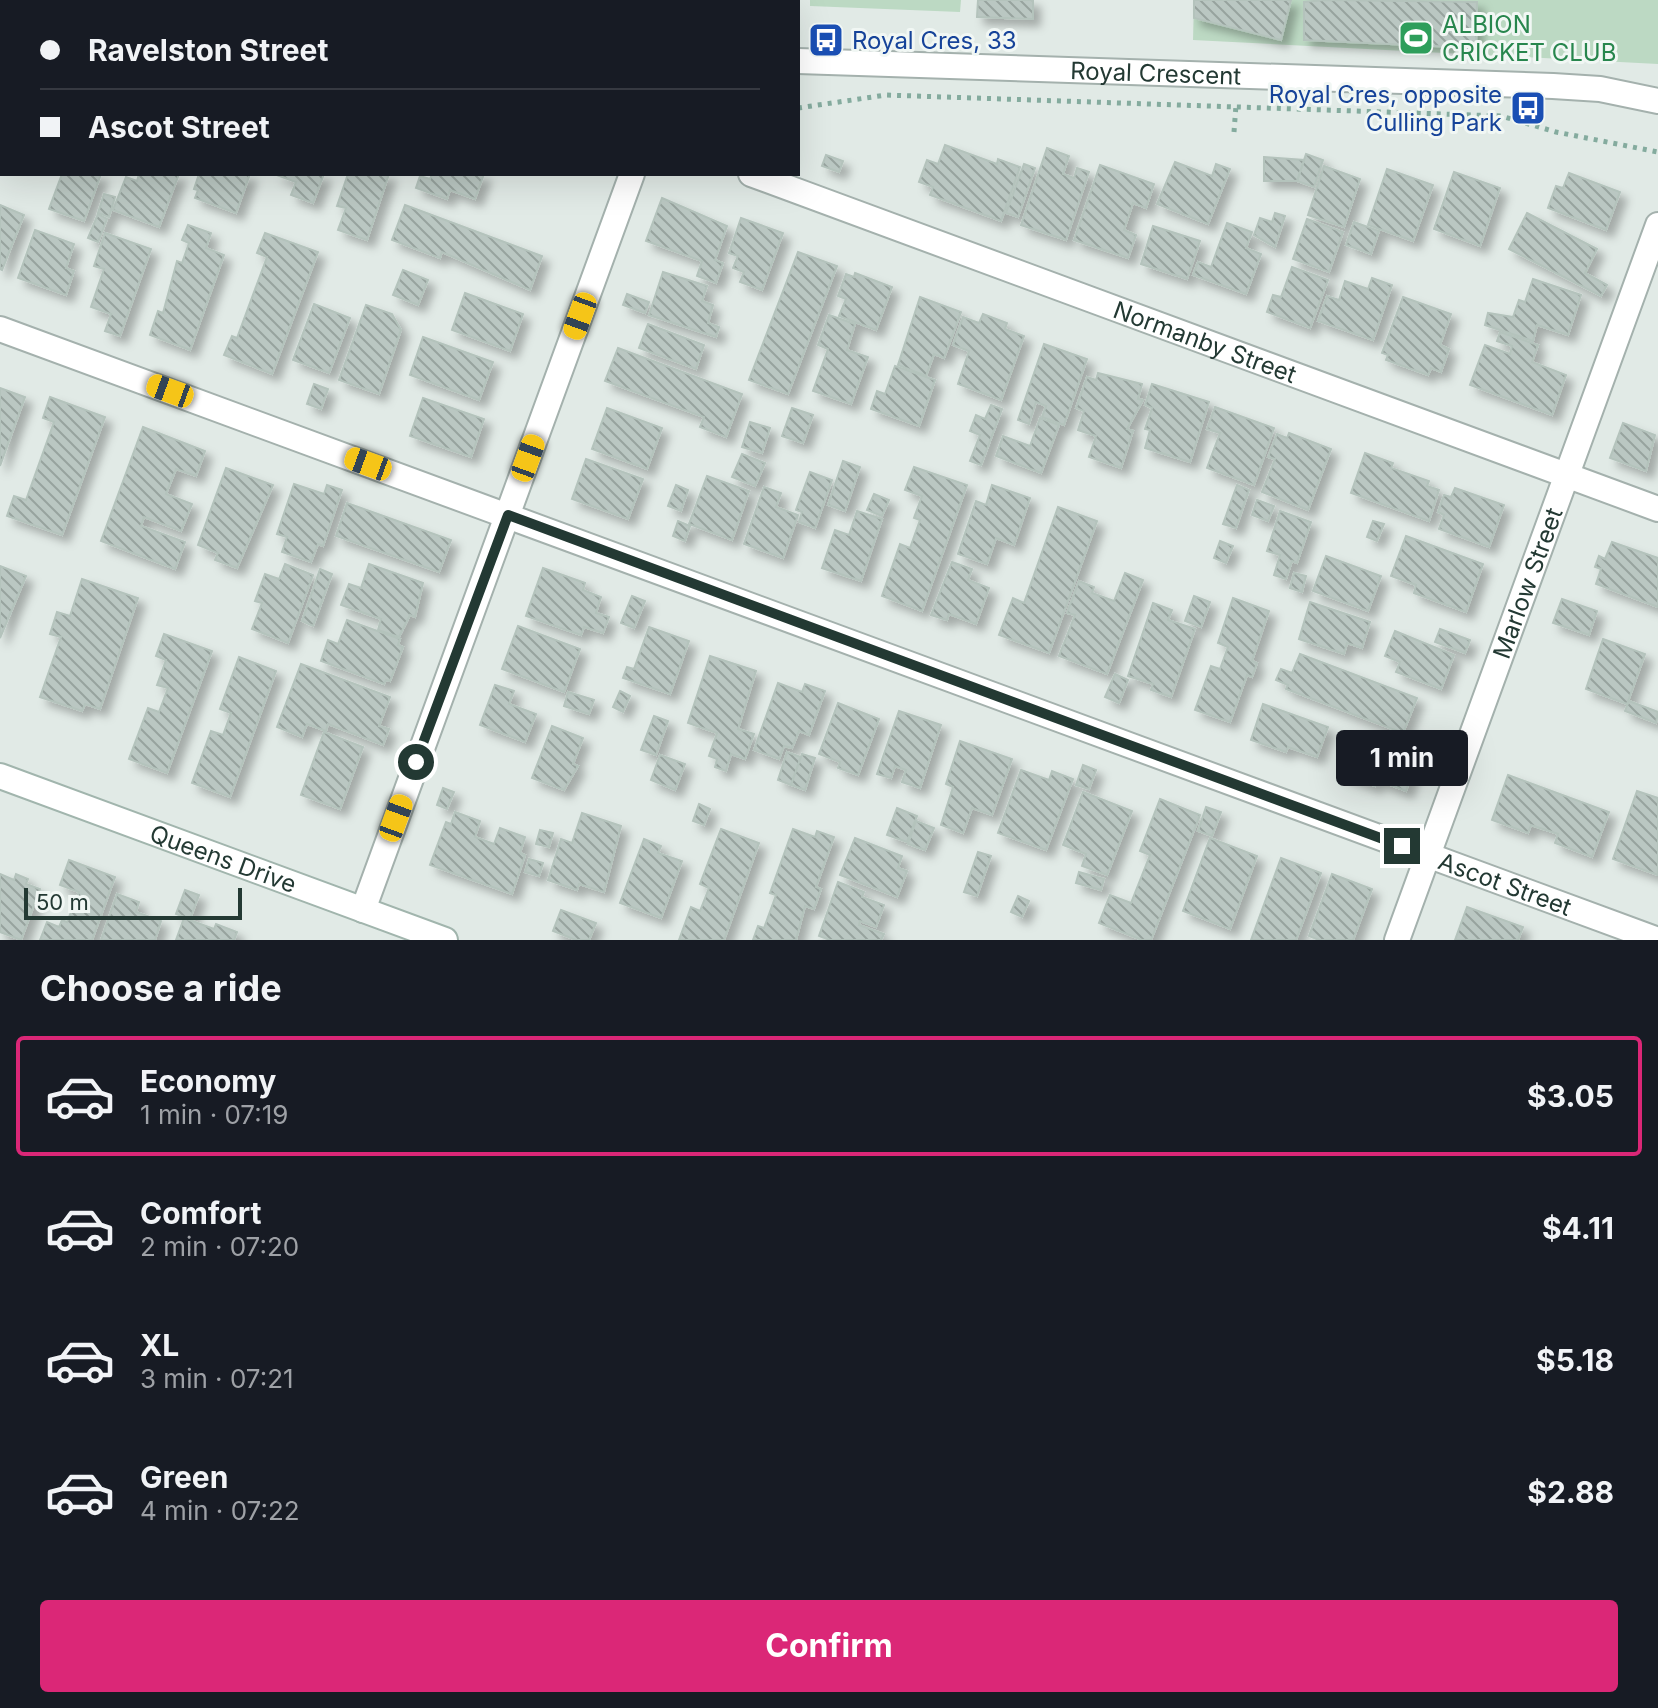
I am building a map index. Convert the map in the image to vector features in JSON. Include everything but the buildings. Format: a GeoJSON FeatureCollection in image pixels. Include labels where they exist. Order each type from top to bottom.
{"type":"FeatureCollection","features":[{"type":"Feature","properties":{"kind":"street","name":"Royal Crescent"},"geometry":{"type":"LineString","coordinates":[[800,61],[1553,86],[1600,89],[1658,101]]}},
{"type":"Feature","properties":{"kind":"street"},"geometry":{"type":"LineString","coordinates":[[363,910],[631,176]]}},
{"type":"Feature","properties":{"kind":"street","name":"Normanby Street"},"geometry":{"type":"LineString","coordinates":[[756,176],[1658,509]]}},
{"type":"Feature","properties":{"kind":"street","name":"Marlow Street"},"geometry":{"type":"LineString","coordinates":[[1397,940],[1658,225]]}},
{"type":"Feature","properties":{"kind":"street","name":"Ascot Street"},"geometry":{"type":"LineString","coordinates":[[0,329],[1658,940]]}},
{"type":"Feature","properties":{"kind":"street","name":"Queens Drive"},"geometry":{"type":"LineString","coordinates":[[0,776],[445,940]]}},
{"type":"Feature","properties":{"kind":"path"},"geometry":{"type":"LineString","coordinates":[[800,108],[886,95],[1501,116],[1556,132],[1658,152]]}},
{"type":"Feature","properties":{"kind":"path"},"geometry":{"type":"LineString","coordinates":[[1234,132],[1235,114]]}},
{"type":"Feature","properties":{"kind":"green space"},"geometry":{"type":"Polygon","coordinates":[[[810,0],[961,0],[960,12],[810,6],[810,0]]]}},
{"type":"Feature","properties":{"kind":"green space"},"geometry":{"type":"Polygon","coordinates":[[[1194,0],[1658,0],[1658,64],[1193,40],[1194,0]]]}},
{"type":"Feature","properties":{"kind":"place","name":"ALBION CRICKET CLUB"},"geometry":{"type":"Point","coordinates":[1416,38]}},
{"type":"Feature","properties":{"kind":"place","name":"Royal Cres, 33"},"geometry":{"type":"Point","coordinates":[826,40]}},
{"type":"Feature","properties":{"kind":"place","name":"Royal Cres, opposite Culling Park"},"geometry":{"type":"Point","coordinates":[1528,108]}},
{"type":"Feature","properties":{"kind":"route"},"geometry":{"type":"LineString","coordinates":[[416,762],[508,515],[1402,846]]}}]}
